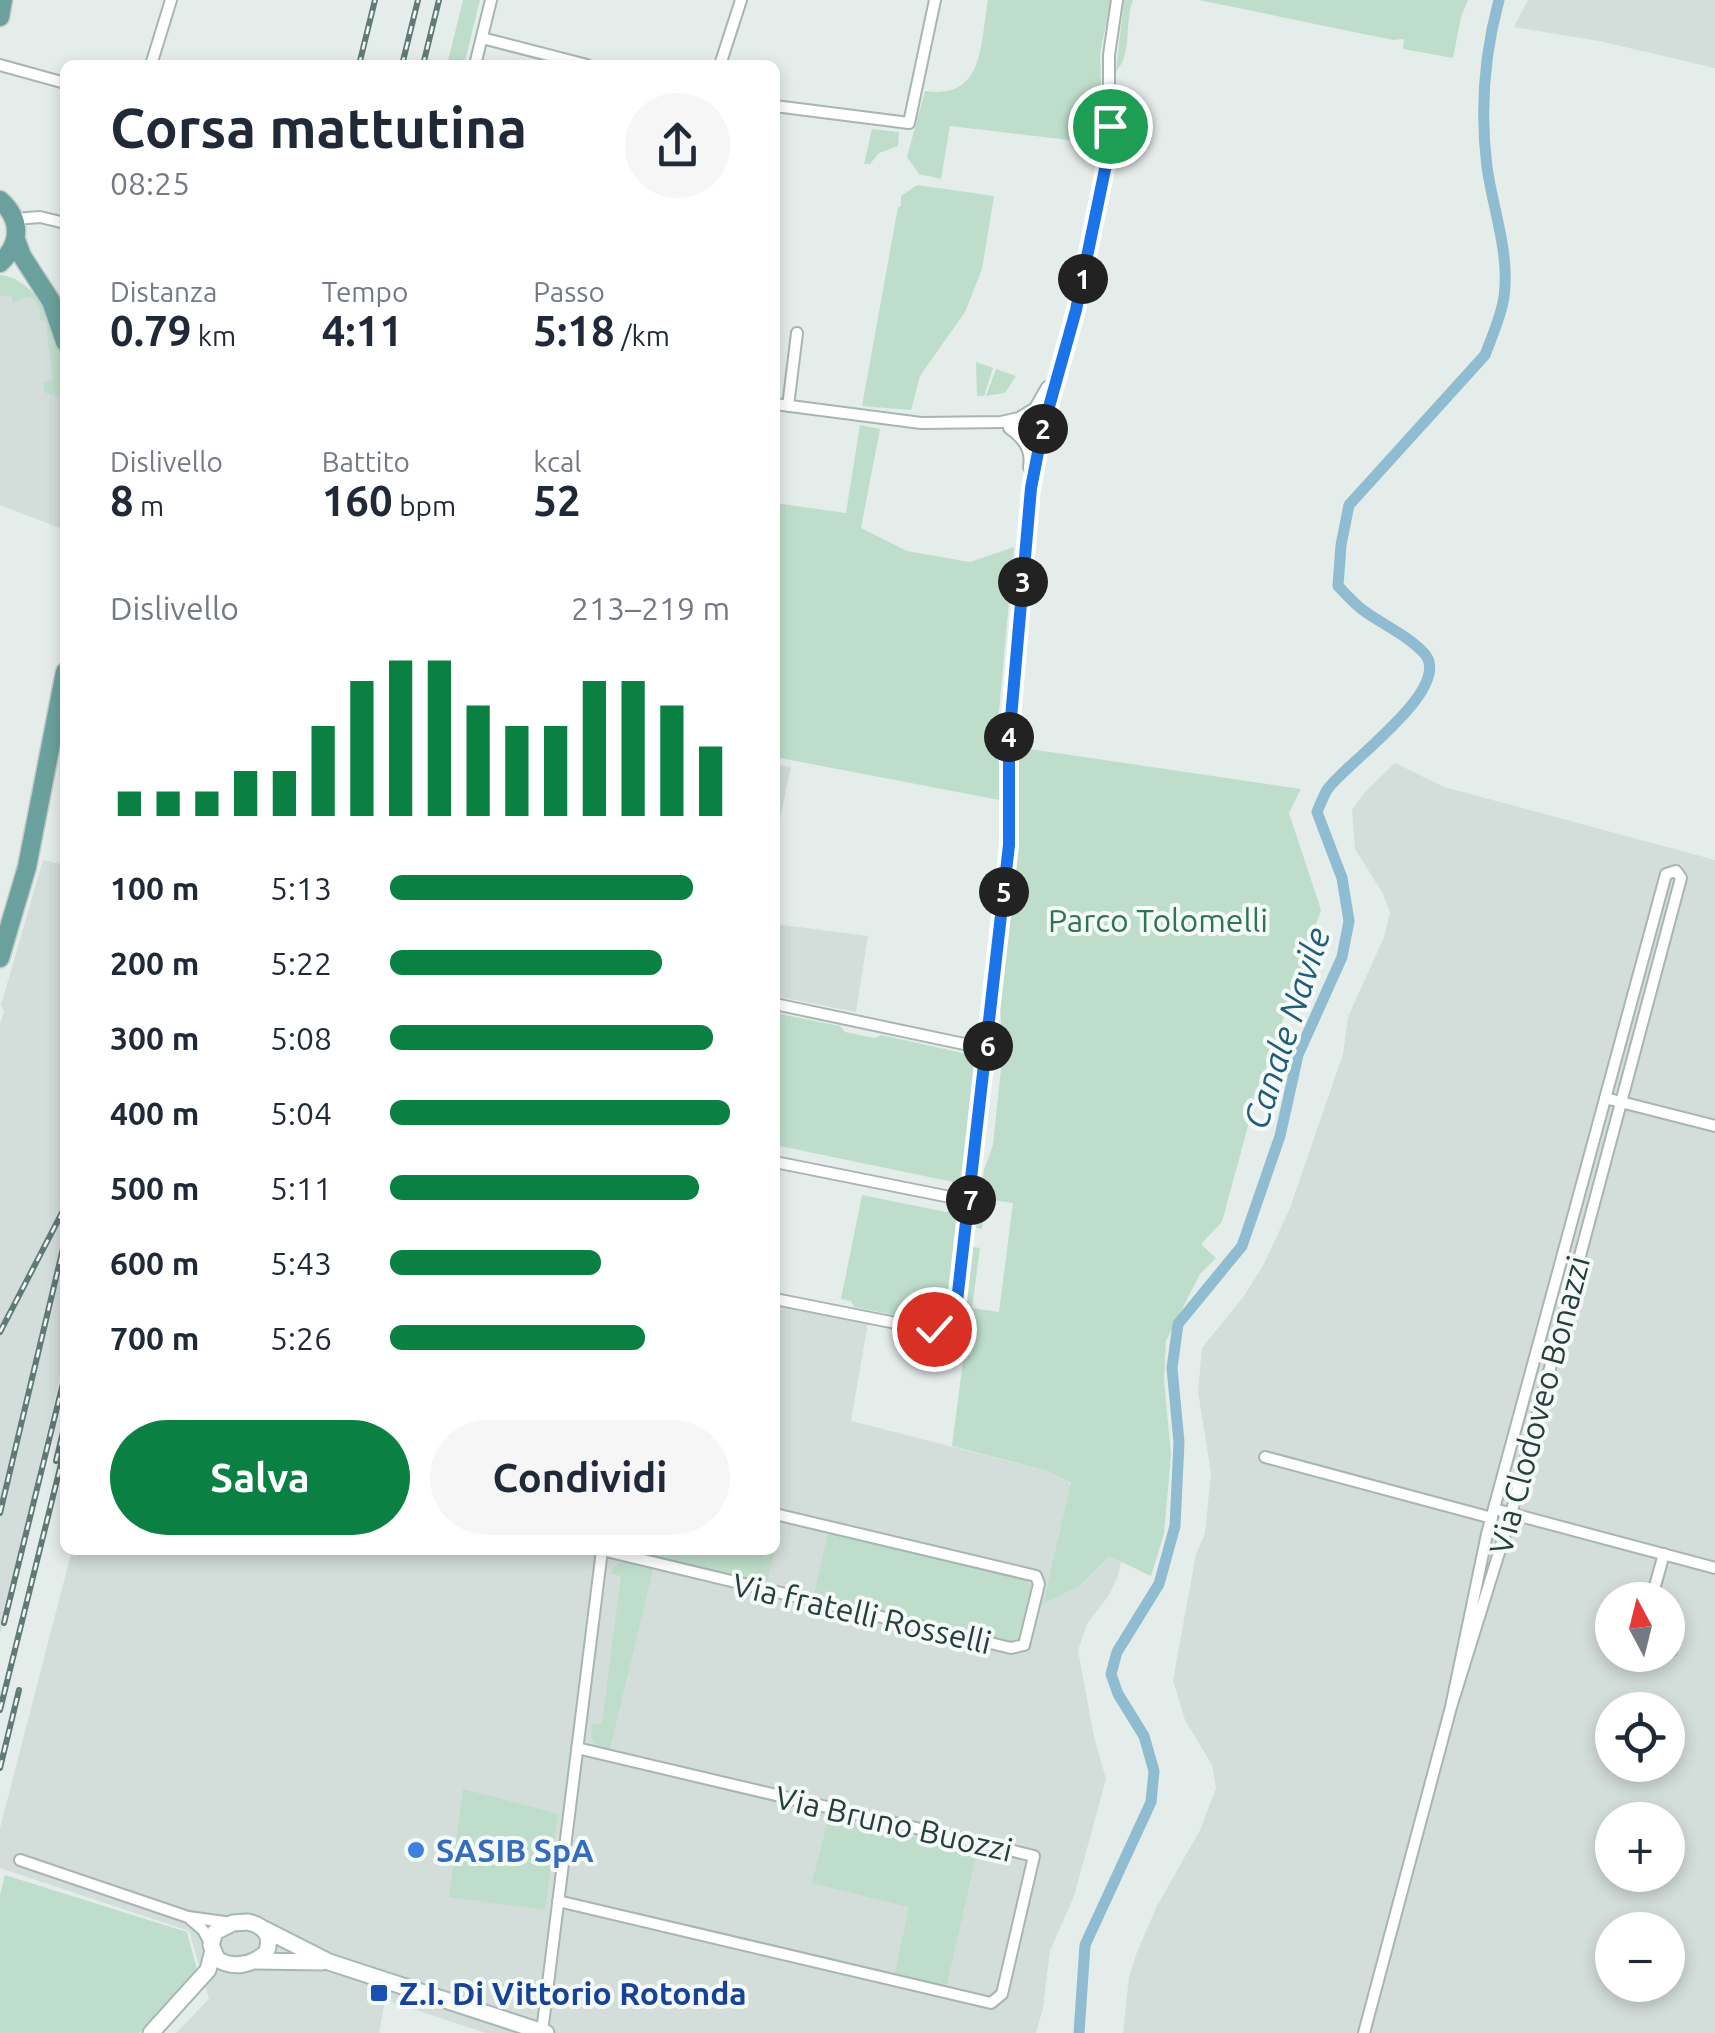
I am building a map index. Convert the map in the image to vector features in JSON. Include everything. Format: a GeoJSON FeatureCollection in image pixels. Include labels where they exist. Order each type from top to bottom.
{"type":"FeatureCollection","features":[{"type":"Feature","properties":{"kind":"main road"},"geometry":{"type":"LineString","coordinates":[[0,17],[4,0]]}},
{"type":"Feature","properties":{"kind":"main road"},"geometry":{"type":"LineString","coordinates":[[1,198],[15,219],[16,240],[0,266],[40,283]]}},
{"type":"Feature","properties":{"kind":"main road"},"geometry":{"type":"LineString","coordinates":[[16,240],[52,302],[60,327]]}},
{"type":"Feature","properties":{"kind":"main road"},"geometry":{"type":"LineString","coordinates":[[0,958],[27,867],[60,698]]}},
{"type":"Feature","properties":{"kind":"street"},"geometry":{"type":"LineString","coordinates":[[153,60],[172,0]]}},
{"type":"Feature","properties":{"kind":"street"},"geometry":{"type":"LineString","coordinates":[[477,60],[490,0]]}},
{"type":"Feature","properties":{"kind":"street"},"geometry":{"type":"LineString","coordinates":[[722,60],[741,0]]}},
{"type":"Feature","properties":{"kind":"street"},"geometry":{"type":"LineString","coordinates":[[780,107],[909,123],[935,0]]}},
{"type":"Feature","properties":{"kind":"street"},"geometry":{"type":"LineString","coordinates":[[780,1300],[911,1327],[942,1326],[956,1310],[1009,845],[1009,741],[1029,512],[1042,432],[1074,320],[1109,150],[1109,56],[1117,0]]}},
{"type":"Feature","properties":{"kind":"street"},"geometry":{"type":"LineString","coordinates":[[482,38],[567,60]]}},
{"type":"Feature","properties":{"kind":"street"},"geometry":{"type":"LineString","coordinates":[[0,65],[60,82]]}},
{"type":"Feature","properties":{"kind":"street"},"geometry":{"type":"LineString","coordinates":[[15,219],[40,217],[60,222]]}},
{"type":"Feature","properties":{"kind":"street"},"geometry":{"type":"LineString","coordinates":[[1008,423],[1035,408],[1045,396],[1055,358],[1074,320]]}},
{"type":"Feature","properties":{"kind":"street"},"geometry":{"type":"LineString","coordinates":[[788,406],[797,334]]}},
{"type":"Feature","properties":{"kind":"street"},"geometry":{"type":"LineString","coordinates":[[780,405],[921,423],[1008,423],[1035,434],[1042,432]]}},
{"type":"Feature","properties":{"kind":"street"},"geometry":{"type":"LineString","coordinates":[[1008,423],[1025,441],[1030,458],[1026,491],[1029,512]]}},
{"type":"Feature","properties":{"kind":"street","name":"Via Clodoveo Bonazzi"},"geometry":{"type":"LineString","coordinates":[[1364,2033],[1451,1707],[1511,1514],[1681,878],[1676,870],[1666,874],[1493,1513],[1451,1707]]}},
{"type":"Feature","properties":{"kind":"street"},"geometry":{"type":"LineString","coordinates":[[780,1005],[988,1050]]}},
{"type":"Feature","properties":{"kind":"street"},"geometry":{"type":"LineString","coordinates":[[1606,1098],[1715,1126]]}},
{"type":"Feature","properties":{"kind":"street"},"geometry":{"type":"LineString","coordinates":[[780,1163],[970,1202]]}},
{"type":"Feature","properties":{"kind":"street","name":"Via Clodoveo Bonazzi"},"geometry":{"type":"LineString","coordinates":[[1265,1457],[1493,1513]]}},
{"type":"Feature","properties":{"kind":"street"},"geometry":{"type":"LineString","coordinates":[[1493,1513],[1511,1514],[1715,1568]]}},
{"type":"Feature","properties":{"kind":"street","name":"Via fratelli Rosselli"},"geometry":{"type":"LineString","coordinates":[[623,1555],[1011,1648],[1024,1645],[1039,1584],[1036,1576],[780,1515]]}},
{"type":"Feature","properties":{"kind":"street"},"geometry":{"type":"LineString","coordinates":[[1657,1582],[1664,1554]]}},
{"type":"Feature","properties":{"kind":"street"},"geometry":{"type":"LineString","coordinates":[[20,1860],[188,1917],[248,1922],[330,1962],[544,2032],[601,1555]]}},
{"type":"Feature","properties":{"kind":"street","name":"Via Bruno Buozzi"},"geometry":{"type":"LineString","coordinates":[[558,1901],[990,2003],[1002,1994],[1034,1856],[577,1748]]}},
{"type":"Feature","properties":{"kind":"street"},"geometry":{"type":"LineString","coordinates":[[188,1917],[203,1930],[223,1963],[294,1959],[330,1962]]}},
{"type":"Feature","properties":{"kind":"street"},"geometry":{"type":"LineString","coordinates":[[150,2033],[208,1970],[215,1932],[233,1923]]}},
{"type":"Feature","properties":{"kind":"street"},"geometry":{"type":"LineString","coordinates":[[192,1990],[248,1963],[268,1945],[264,1929]]}},
{"type":"Feature","properties":{"kind":"shaded area"},"geometry":{"type":"Polygon","coordinates":[[[1528,0],[1715,0],[1715,68],[1599,41],[1514,27],[1528,0]]]}},
{"type":"Feature","properties":{"kind":"shaded area"},"geometry":{"type":"Polygon","coordinates":[[[0,275],[14,278],[37,297],[56,333],[60,353],[60,528],[0,505],[0,275]]]}},
{"type":"Feature","properties":{"kind":"shaded area"},"geometry":{"type":"Polygon","coordinates":[[[1395,763],[1444,787],[1715,860],[1715,2033],[1123,2033],[1129,1977],[1137,1952],[1157,1906],[1200,1830],[1216,1788],[1212,1765],[1185,1720],[1173,1680],[1196,1554],[1205,1533],[1211,1473],[1198,1392],[1202,1348],[1244,1296],[1290,1208],[1343,1054],[1348,1017],[1384,937],[1390,912],[1355,849],[1352,810],[1395,763]]]}},
{"type":"Feature","properties":{"kind":"shaded area"},"geometry":{"type":"Polygon","coordinates":[[[780,765],[791,767],[780,819],[780,765]]]}},
{"type":"Feature","properties":{"kind":"shaded area"},"geometry":{"type":"Polygon","coordinates":[[[43,860],[60,864],[60,1377],[0,1634],[0,1024],[4,1012],[1,1005],[43,860]]]}},
{"type":"Feature","properties":{"kind":"shaded area"},"geometry":{"type":"Polygon","coordinates":[[[780,925],[868,936],[856,1012],[780,997],[780,925]]]}},
{"type":"Feature","properties":{"kind":"shaded area"},"geometry":{"type":"Polygon","coordinates":[[[780,1294],[870,1311],[851,1421],[1048,1471],[1068,1482],[1091,1507],[1128,1532],[1118,1576],[1087,1624],[1078,1650],[1106,1779],[1074,1896],[1050,1951],[1036,2033],[486,2033],[385,2000],[379,2033],[176,2033],[209,1999],[189,1931],[0,1868],[0,1828],[71,1555],[780,1555],[780,1294]]]}},
{"type":"Feature","properties":{"kind":"green space"},"geometry":{"type":"Polygon","coordinates":[[[463,0],[480,0],[465,60],[448,60],[463,0]]]}},
{"type":"Feature","properties":{"kind":"green space"},"geometry":{"type":"Polygon","coordinates":[[[988,0],[1111,0],[1100,54],[1102,117],[1095,143],[950,126],[941,179],[919,174],[907,157],[925,91],[959,87],[969,78],[980,50],[988,0]]]}},
{"type":"Feature","properties":{"kind":"green space"},"geometry":{"type":"Polygon","coordinates":[[[1124,0],[1133,0],[1125,56],[1116,71],[1124,0]]]}},
{"type":"Feature","properties":{"kind":"green space"},"geometry":{"type":"Polygon","coordinates":[[[1199,0],[1468,0],[1453,58],[1403,49],[1404,39],[1393,40],[1199,0]]]}},
{"type":"Feature","properties":{"kind":"green space"},"geometry":{"type":"Polygon","coordinates":[[[872,129],[899,132],[898,146],[864,164],[872,129]]]}},
{"type":"Feature","properties":{"kind":"green space"},"geometry":{"type":"Polygon","coordinates":[[[917,185],[994,196],[982,269],[965,312],[920,376],[911,410],[862,406],[898,207],[901,196],[917,185]]]}},
{"type":"Feature","properties":{"kind":"green space"},"geometry":{"type":"Polygon","coordinates":[[[0,275],[13,278],[34,293],[49,315],[60,352],[58,397],[44,392],[43,382],[53,380],[46,321],[40,320],[40,308],[32,298],[24,297],[13,303],[12,295],[0,296],[0,275]]]}},
{"type":"Feature","properties":{"kind":"green space"},"geometry":{"type":"Polygon","coordinates":[[[976,362],[993,368],[984,396],[977,396],[976,362]]]}},
{"type":"Feature","properties":{"kind":"green space"},"geometry":{"type":"Polygon","coordinates":[[[996,369],[1016,376],[1005,393],[986,396],[996,369]]]}},
{"type":"Feature","properties":{"kind":"green space","name":"Parco Tolomelli"},"geometry":{"type":"Polygon","coordinates":[[[860,425],[880,429],[861,528],[907,551],[970,562],[1014,547],[996,744],[1301,789],[1289,813],[1321,910],[1255,1100],[1222,1222],[1201,1244],[1216,1258],[1200,1274],[1166,1341],[1164,1379],[1171,1455],[1164,1534],[1151,1576],[1109,1556],[1079,1586],[1043,1604],[1071,1483],[1048,1471],[952,1446],[970,1307],[966,1306],[973,1247],[980,1248],[972,1308],[999,1312],[1013,1203],[986,1199],[982,1229],[976,1228],[984,1170],[993,1145],[1003,1050],[1000,1007],[1017,835],[1015,803],[780,758],[780,504],[846,513],[860,425]]]}},
{"type":"Feature","properties":{"kind":"green space"},"geometry":{"type":"Polygon","coordinates":[[[780,1014],[840,1026],[845,1032],[875,1038],[881,1035],[972,1055],[978,1070],[963,1190],[959,1191],[953,1182],[780,1146],[780,1014]]]}},
{"type":"Feature","properties":{"kind":"green space"},"geometry":{"type":"Polygon","coordinates":[[[862,1195],[946,1212],[955,1207],[961,1209],[950,1304],[937,1319],[924,1321],[854,1307],[851,1301],[841,1299],[862,1195]]]}},
{"type":"Feature","properties":{"kind":"green space"},"geometry":{"type":"Polygon","coordinates":[[[828,1533],[1026,1580],[1031,1586],[1019,1639],[1011,1642],[814,1594],[828,1533]]]}},
{"type":"Feature","properties":{"kind":"green space"},"geometry":{"type":"Polygon","coordinates":[[[651,1555],[774,1555],[767,1582],[651,1555]]]}},
{"type":"Feature","properties":{"kind":"green space"},"geometry":{"type":"Polygon","coordinates":[[[621,1562],[653,1569],[610,1749],[597,1747],[591,1738],[592,1724],[602,1724],[621,1576],[611,1574],[621,1562]]]}},
{"type":"Feature","properties":{"kind":"green space"},"geometry":{"type":"Polygon","coordinates":[[[463,1789],[558,1814],[545,1910],[449,1897],[463,1789]]]}},
{"type":"Feature","properties":{"kind":"green space"},"geometry":{"type":"Polygon","coordinates":[[[833,1816],[977,1852],[947,1984],[895,1973],[909,1907],[812,1883],[828,1820],[833,1816]]]}},
{"type":"Feature","properties":{"kind":"green space"},"geometry":{"type":"Polygon","coordinates":[[[5,1875],[187,1932],[197,1970],[139,2033],[0,2033],[0,1895],[5,1875]]]}},
{"type":"Feature","properties":{"kind":"waterway","name":"Canale Navile"},"geometry":{"type":"LineString","coordinates":[[1079,2033],[1085,1945],[1151,1802],[1154,1771],[1144,1736],[1118,1694],[1111,1674],[1117,1652],[1159,1584],[1175,1526],[1179,1442],[1172,1368],[1178,1324],[1242,1246],[1280,1136],[1298,1055],[1342,957],[1349,921],[1342,878],[1317,812],[1337,778],[1412,705],[1425,686],[1430,668],[1418,647],[1363,610],[1338,586],[1341,545],[1349,505],[1485,355],[1501,312],[1505,264],[1487,167],[1484,125],[1487,62],[1499,0]]}},
{"type":"Feature","properties":{"kind":"railway"},"geometry":{"type":"LineString","coordinates":[[360,60],[375,0]]}},
{"type":"Feature","properties":{"kind":"railway"},"geometry":{"type":"LineString","coordinates":[[403,60],[418,0]]}},
{"type":"Feature","properties":{"kind":"railway"},"geometry":{"type":"LineString","coordinates":[[424,60],[439,0]]}},
{"type":"Feature","properties":{"kind":"railway"},"geometry":{"type":"LineString","coordinates":[[0,1332],[60,1217]]}},
{"type":"Feature","properties":{"kind":"railway"},"geometry":{"type":"LineString","coordinates":[[0,1513],[60,1261]]}},
{"type":"Feature","properties":{"kind":"railway"},"geometry":{"type":"LineString","coordinates":[[4,1623],[60,1395]]}},
{"type":"Feature","properties":{"kind":"railway"},"geometry":{"type":"LineString","coordinates":[[56,1461],[60,1445]]}},
{"type":"Feature","properties":{"kind":"railway"},"geometry":{"type":"LineString","coordinates":[[0,1710],[60,1468]]}},
{"type":"Feature","properties":{"kind":"railway"},"geometry":{"type":"LineString","coordinates":[[0,1768],[19,1690]]}},
{"type":"Feature","properties":{"kind":"place","name":"SASIB SpA"},"geometry":{"type":"Point","coordinates":[416,1850]}},
{"type":"Feature","properties":{"kind":"place","name":"Z.I. Di Vittorio Rotonda"},"geometry":{"type":"Point","coordinates":[379,1993]}},
{"type":"Feature","properties":{"kind":"route"},"geometry":{"type":"LineString","coordinates":[[934,1329],[950,1319],[960,1292],[988,1050],[1009,845],[1009,741],[1031,488],[1042,432],[1081,290],[1109,150],[1110,126]]}}]}
